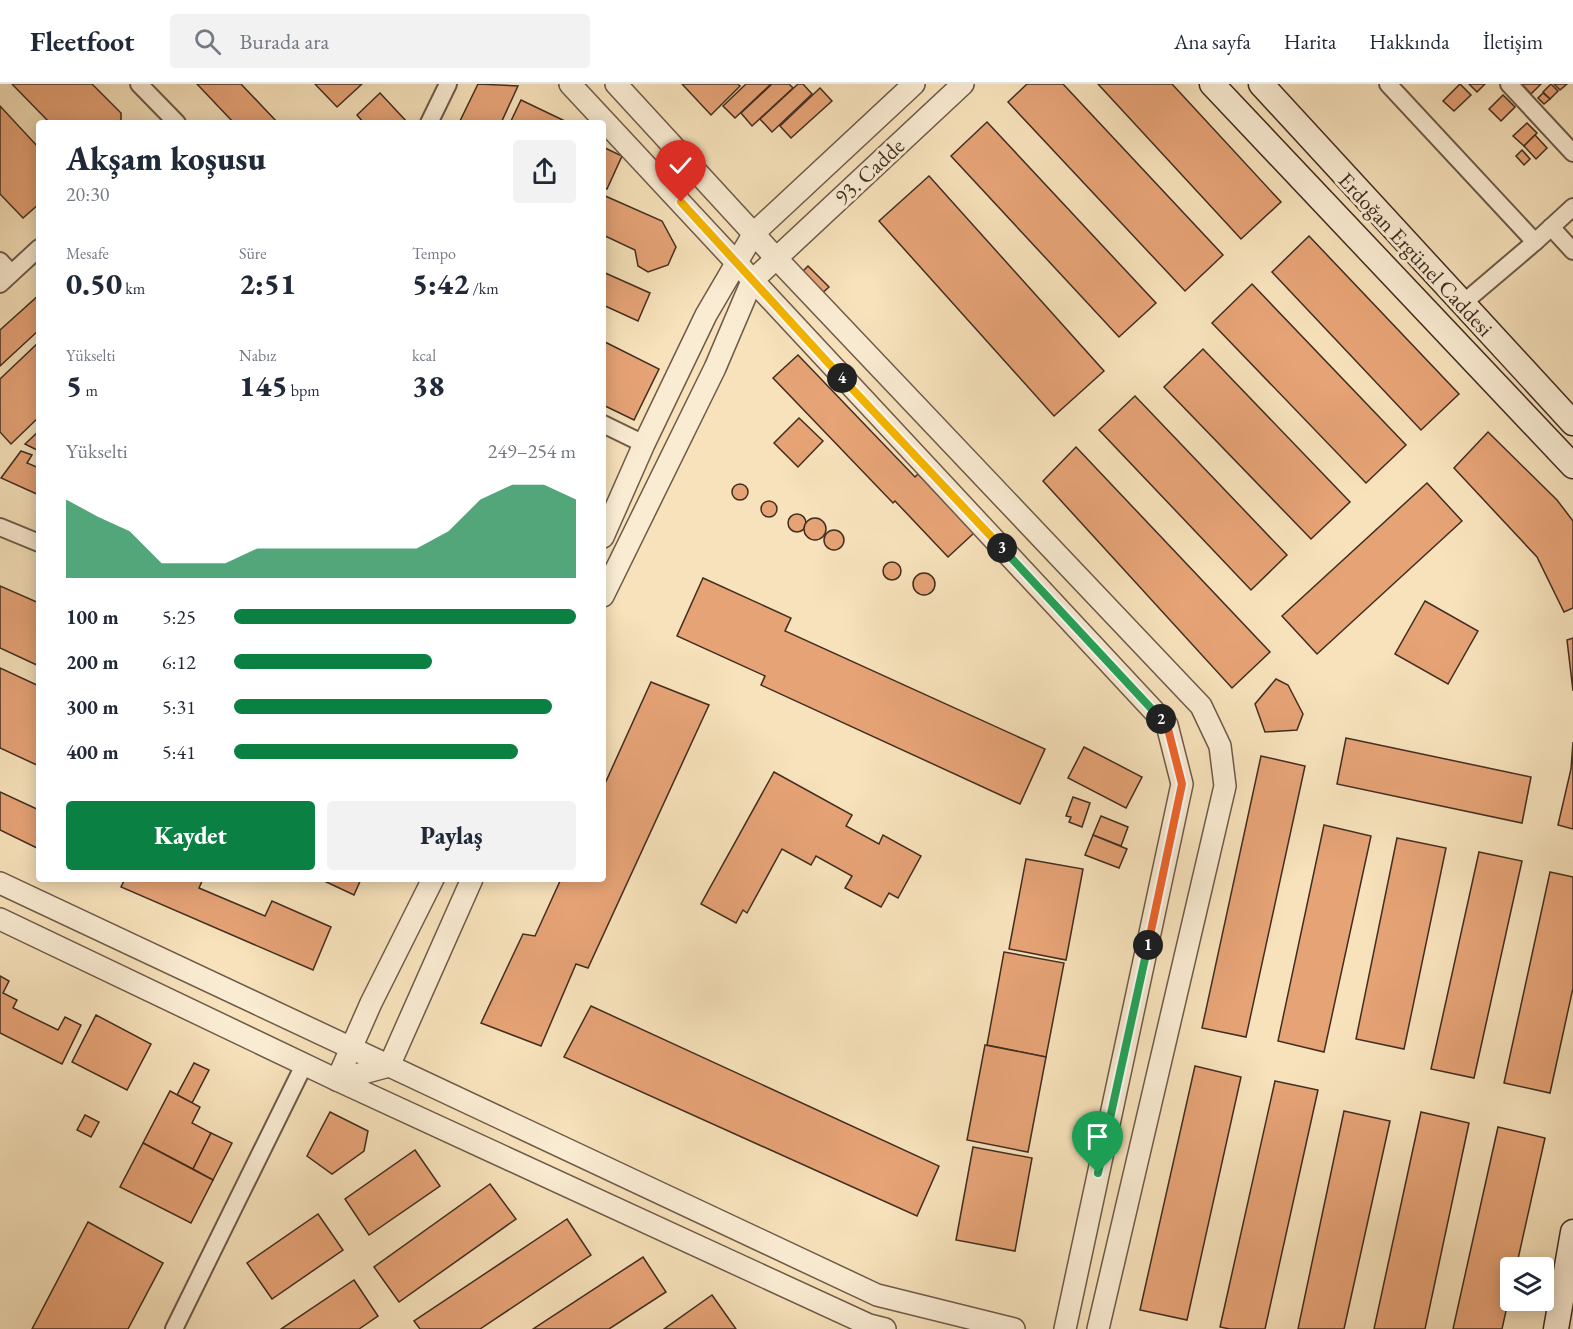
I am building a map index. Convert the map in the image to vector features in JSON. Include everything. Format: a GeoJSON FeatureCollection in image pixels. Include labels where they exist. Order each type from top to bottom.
{"type":"FeatureCollection","features":[{"type":"Feature","properties":{"kind":"main road"},"geometry":{"type":"LineString","coordinates":[[1212,84],[1573,465]]}},
{"type":"Feature","properties":{"kind":"main road","name":"Erdoğan Ergünel Caddesi"},"geometry":{"type":"LineString","coordinates":[[1261,84],[1573,423]]}},
{"type":"Feature","properties":{"kind":"main road"},"geometry":{"type":"LineString","coordinates":[[1556,1329],[1573,1233]]}},
{"type":"Feature","properties":{"kind":"street"},"geometry":{"type":"LineString","coordinates":[[139,84],[169,120]]}},
{"type":"Feature","properties":{"kind":"street"},"geometry":{"type":"LineString","coordinates":[[430,120],[448,84]]}},
{"type":"Feature","properties":{"kind":"street"},"geometry":{"type":"LineString","coordinates":[[570,84],[604,120]]}},
{"type":"Feature","properties":{"kind":"street"},"geometry":{"type":"LineString","coordinates":[[616,84],[776,258],[1201,706],[1220,746],[1225,786],[1098,1329]]}},
{"type":"Feature","properties":{"kind":"street"},"geometry":{"type":"LineString","coordinates":[[606,524],[706,315],[754,234],[914,84]]}},
{"type":"Feature","properties":{"kind":"street","name":"93. Cadde"},"geometry":{"type":"LineString","coordinates":[[752,281],[963,84]]}},
{"type":"Feature","properties":{"kind":"street"},"geometry":{"type":"LineString","coordinates":[[1388,84],[1534,242]]}},
{"type":"Feature","properties":{"kind":"street"},"geometry":{"type":"LineString","coordinates":[[1509,84],[1573,153]]}},
{"type":"Feature","properties":{"kind":"street"},"geometry":{"type":"LineString","coordinates":[[606,122],[1167,725],[1182,784],[1065,1329]]}},
{"type":"Feature","properties":{"kind":"street"},"geometry":{"type":"LineString","coordinates":[[1462,304],[1573,207]]}},
{"type":"Feature","properties":{"kind":"street"},"geometry":{"type":"LineString","coordinates":[[1551,227],[1573,251]]}},
{"type":"Feature","properties":{"kind":"street"},"geometry":{"type":"LineString","coordinates":[[4,272],[36,250]]}},
{"type":"Feature","properties":{"kind":"street"},"geometry":{"type":"LineString","coordinates":[[606,590],[715,368],[752,281]]}},
{"type":"Feature","properties":{"kind":"street"},"geometry":{"type":"LineString","coordinates":[[1500,387],[1521,367]]}},
{"type":"Feature","properties":{"kind":"street"},"geometry":{"type":"LineString","coordinates":[[606,425],[644,444]]}},
{"type":"Feature","properties":{"kind":"street"},"geometry":{"type":"LineString","coordinates":[[0,527],[36,542]]}},
{"type":"Feature","properties":{"kind":"street"},"geometry":{"type":"LineString","coordinates":[[337,1080],[432,882]]}},
{"type":"Feature","properties":{"kind":"street"},"geometry":{"type":"LineString","coordinates":[[389,1066],[471,882]]}},
{"type":"Feature","properties":{"kind":"street"},"geometry":{"type":"LineString","coordinates":[[0,883],[877,1295],[1014,1329]]}},
{"type":"Feature","properties":{"kind":"street"},"geometry":{"type":"LineString","coordinates":[[0,919],[304,1065],[869,1325],[885,1329]]}},
{"type":"Feature","properties":{"kind":"street"},"geometry":{"type":"LineString","coordinates":[[174,1329],[304,1065]]}},
{"type":"Feature","properties":{"kind":"street"},"geometry":{"type":"LineString","coordinates":[[337,1080],[389,1066]]}},
{"type":"Feature","properties":{"kind":"building"},"geometry":{"type":"Polygon","coordinates":[[[12,84],[92,84],[121,113],[121,120],[47,120],[12,84]]]}},
{"type":"Feature","properties":{"kind":"building"},"geometry":{"type":"Polygon","coordinates":[[[197,84],[241,84],[275,120],[231,120],[197,84]]]}},
{"type":"Feature","properties":{"kind":"building"},"geometry":{"type":"Polygon","coordinates":[[[315,84],[362,84],[337,107],[315,84]]]}},
{"type":"Feature","properties":{"kind":"building"},"geometry":{"type":"Polygon","coordinates":[[[478,84],[518,86],[502,120],[460,120],[478,84]]]}},
{"type":"Feature","properties":{"kind":"building"},"geometry":{"type":"Polygon","coordinates":[[[682,84],[738,84],[740,86],[711,115],[682,84]]]}},
{"type":"Feature","properties":{"kind":"building"},"geometry":{"type":"Polygon","coordinates":[[[746,84],[771,84],[735,118],[723,106],[746,84]]]}},
{"type":"Feature","properties":{"kind":"building"},"geometry":{"type":"Polygon","coordinates":[[[772,84],[789,84],[793,88],[752,126],[741,113],[772,84]]]}},
{"type":"Feature","properties":{"kind":"building"},"geometry":{"type":"Polygon","coordinates":[[[798,84],[803,84],[812,94],[772,132],[760,119],[798,84]]]}},
{"type":"Feature","properties":{"kind":"building"},"geometry":{"type":"Polygon","coordinates":[[[1027,84],[1063,84],[1223,255],[1185,291],[1008,102],[1027,84]]]}},
{"type":"Feature","properties":{"kind":"building"},"geometry":{"type":"Polygon","coordinates":[[[1098,84],[1172,84],[1281,202],[1241,239],[1098,84]]]}},
{"type":"Feature","properties":{"kind":"building"},"geometry":{"type":"Polygon","coordinates":[[[1460,84],[1471,95],[1454,111],[1443,101],[1460,84]]]}},
{"type":"Feature","properties":{"kind":"building"},"geometry":{"type":"Polygon","coordinates":[[[1469,84],[1485,84],[1477,92],[1469,84]]]}},
{"type":"Feature","properties":{"kind":"building"},"geometry":{"type":"Polygon","coordinates":[[[1522,84],[1541,84],[1531,94],[1522,84]]]}},
{"type":"Feature","properties":{"kind":"building"},"geometry":{"type":"Polygon","coordinates":[[[1551,84],[1558,91],[1550,99],[1543,92],[1551,84]]]}},
{"type":"Feature","properties":{"kind":"building"},"geometry":{"type":"Polygon","coordinates":[[[1554,84],[1567,84],[1560,90],[1554,84]]]}},
{"type":"Feature","properties":{"kind":"building"},"geometry":{"type":"Polygon","coordinates":[[[820,88],[832,101],[791,138],[780,126],[820,88]]]}},
{"type":"Feature","properties":{"kind":"building"},"geometry":{"type":"Polygon","coordinates":[[[380,93],[405,120],[361,120],[357,115],[380,93]]]}},
{"type":"Feature","properties":{"kind":"building"},"geometry":{"type":"Polygon","coordinates":[[[1543,93],[1550,99],[1544,104],[1538,98],[1543,93]]]}},
{"type":"Feature","properties":{"kind":"building"},"geometry":{"type":"Polygon","coordinates":[[[1503,95],[1515,107],[1501,121],[1489,109],[1503,95]]]}},
{"type":"Feature","properties":{"kind":"building"},"geometry":{"type":"Polygon","coordinates":[[[521,100],[563,120],[511,120],[521,100]]]}},
{"type":"Feature","properties":{"kind":"building"},"geometry":{"type":"Polygon","coordinates":[[[0,106],[36,145],[36,207],[23,218],[0,194],[0,106]]]}},
{"type":"Feature","properties":{"kind":"building"},"geometry":{"type":"Polygon","coordinates":[[[987,122],[1156,303],[1119,337],[951,156],[987,122]]]}},
{"type":"Feature","properties":{"kind":"building"},"geometry":{"type":"Polygon","coordinates":[[[1527,123],[1537,133],[1524,146],[1513,136],[1527,123]]]}},
{"type":"Feature","properties":{"kind":"building"},"geometry":{"type":"Polygon","coordinates":[[[1535,135],[1547,148],[1536,159],[1524,146],[1535,135]]]}},
{"type":"Feature","properties":{"kind":"building"},"geometry":{"type":"Polygon","coordinates":[[[606,148],[622,156],[606,188],[606,148]]]}},
{"type":"Feature","properties":{"kind":"building"},"geometry":{"type":"Polygon","coordinates":[[[1522,150],[1530,159],[1524,165],[1516,156],[1522,150]]]}},
{"type":"Feature","properties":{"kind":"building"},"geometry":{"type":"Polygon","coordinates":[[[929,176],[1104,371],[1054,416],[879,221],[929,176]]]}},
{"type":"Feature","properties":{"kind":"building"},"geometry":{"type":"Polygon","coordinates":[[[606,196],[662,221],[676,247],[668,265],[648,272],[638,266],[635,250],[606,236],[606,196]]]}},
{"type":"Feature","properties":{"kind":"building"},"geometry":{"type":"Polygon","coordinates":[[[1309,236],[1459,394],[1421,430],[1272,272],[1309,236]]]}},
{"type":"Feature","properties":{"kind":"building"},"geometry":{"type":"Polygon","coordinates":[[[808,266],[829,287],[818,297],[798,276],[808,266]]]}},
{"type":"Feature","properties":{"kind":"building"},"geometry":{"type":"Polygon","coordinates":[[[606,273],[650,293],[638,321],[606,306],[606,273]]]}},
{"type":"Feature","properties":{"kind":"building"},"geometry":{"type":"Polygon","coordinates":[[[1252,284],[1406,445],[1366,483],[1212,323],[1252,284]]]}},
{"type":"Feature","properties":{"kind":"building"},"geometry":{"type":"Polygon","coordinates":[[[36,298],[36,333],[0,366],[0,330],[36,298]]]}},
{"type":"Feature","properties":{"kind":"building"},"geometry":{"type":"Polygon","coordinates":[[[606,342],[659,369],[634,420],[606,406],[606,342]]]}},
{"type":"Feature","properties":{"kind":"building"},"geometry":{"type":"Polygon","coordinates":[[[36,345],[36,420],[11,444],[0,432],[0,379],[36,345]]]}},
{"type":"Feature","properties":{"kind":"building"},"geometry":{"type":"Polygon","coordinates":[[[1203,349],[1350,502],[1311,539],[1164,387],[1203,349]]]}},
{"type":"Feature","properties":{"kind":"building"},"geometry":{"type":"Polygon","coordinates":[[[798,355],[915,477],[918,474],[974,533],[948,557],[773,378],[798,355]]]}},
{"type":"Feature","properties":{"kind":"building"},"geometry":{"type":"Polygon","coordinates":[[[1135,396],[1287,555],[1251,590],[1099,430],[1135,396]]]}},
{"type":"Feature","properties":{"kind":"building"},"geometry":{"type":"Polygon","coordinates":[[[799,418],[823,441],[798,467],[774,443],[799,418]]]}},
{"type":"Feature","properties":{"kind":"building"},"geometry":{"type":"Polygon","coordinates":[[[1488,432],[1557,500],[1573,521],[1573,608],[1564,612],[1537,557],[1454,468],[1488,432]]]}},
{"type":"Feature","properties":{"kind":"building"},"geometry":{"type":"Polygon","coordinates":[[[36,434],[36,450],[25,444],[36,434]]]}},
{"type":"Feature","properties":{"kind":"building"},"geometry":{"type":"Polygon","coordinates":[[[1076,447],[1270,652],[1232,688],[1043,481],[1076,447]]]}},
{"type":"Feature","properties":{"kind":"building"},"geometry":{"type":"Polygon","coordinates":[[[21,451],[32,455],[27,463],[36,467],[36,494],[1,478],[21,451]]]}},
{"type":"Feature","properties":{"kind":"building"},"geometry":{"type":"Polygon","coordinates":[[[1427,483],[1462,521],[1317,654],[1282,616],[1427,483]]]}},
{"type":"Feature","properties":{"kind":"building"},"geometry":{"type":"Polygon","coordinates":[[[740,484],[748,492],[740,500],[732,492],[740,484]]]}},
{"type":"Feature","properties":{"kind":"building"},"geometry":{"type":"Polygon","coordinates":[[[769,501],[775,503],[777,509],[775,515],[769,517],[763,515],[761,509],[763,503],[769,501]]]}},
{"type":"Feature","properties":{"kind":"building"},"geometry":{"type":"Polygon","coordinates":[[[797,514],[803,517],[806,523],[803,529],[797,532],[791,529],[788,523],[791,517],[797,514]]]}},
{"type":"Feature","properties":{"kind":"building"},"geometry":{"type":"Polygon","coordinates":[[[815,518],[825,525],[826,529],[819,539],[815,540],[805,533],[804,529],[811,519],[815,518]]]}},
{"type":"Feature","properties":{"kind":"building"},"geometry":{"type":"Polygon","coordinates":[[[830,530],[838,530],[844,536],[844,544],[838,550],[830,550],[824,544],[824,536],[830,530]]]}},
{"type":"Feature","properties":{"kind":"building"},"geometry":{"type":"Polygon","coordinates":[[[892,562],[898,565],[901,571],[898,577],[892,580],[886,577],[883,571],[886,565],[892,562]]]}},
{"type":"Feature","properties":{"kind":"building"},"geometry":{"type":"Polygon","coordinates":[[[924,573],[932,576],[935,584],[932,592],[924,595],[916,592],[913,584],[916,576],[924,573]]]}},
{"type":"Feature","properties":{"kind":"building"},"geometry":{"type":"Polygon","coordinates":[[[703,578],[791,618],[785,631],[1045,749],[1020,804],[761,685],[765,676],[677,636],[703,578]]]}},
{"type":"Feature","properties":{"kind":"building"},"geometry":{"type":"Polygon","coordinates":[[[0,586],[36,602],[36,665],[0,648],[0,586]]]}},
{"type":"Feature","properties":{"kind":"building"},"geometry":{"type":"Polygon","coordinates":[[[1425,601],[1478,631],[1448,684],[1395,654],[1425,601]]]}},
{"type":"Feature","properties":{"kind":"building"},"geometry":{"type":"Polygon","coordinates":[[[1573,638],[1573,691],[1567,640],[1573,638]]]}},
{"type":"Feature","properties":{"kind":"building"},"geometry":{"type":"Polygon","coordinates":[[[0,668],[36,685],[36,765],[0,748],[0,668]]]}},
{"type":"Feature","properties":{"kind":"building"},"geometry":{"type":"Polygon","coordinates":[[[1276,679],[1288,685],[1303,714],[1297,730],[1265,732],[1255,704],[1276,679]]]}},
{"type":"Feature","properties":{"kind":"building"},"geometry":{"type":"Polygon","coordinates":[[[651,682],[709,705],[588,968],[576,964],[541,1046],[481,1023],[523,934],[535,936],[560,882],[606,882],[606,781],[651,682]]]}},
{"type":"Feature","properties":{"kind":"building"},"geometry":{"type":"Polygon","coordinates":[[[1346,738],[1531,777],[1522,823],[1337,784],[1346,738]]]}},
{"type":"Feature","properties":{"kind":"building"},"geometry":{"type":"Polygon","coordinates":[[[1573,742],[1573,829],[1558,825],[1571,769],[1573,742]]]}},
{"type":"Feature","properties":{"kind":"building"},"geometry":{"type":"Polygon","coordinates":[[[1084,747],[1142,777],[1126,808],[1068,778],[1084,747]]]}},
{"type":"Feature","properties":{"kind":"building"},"geometry":{"type":"Polygon","coordinates":[[[1261,756],[1305,766],[1246,1037],[1202,1028],[1261,756]]]}},
{"type":"Feature","properties":{"kind":"building"},"geometry":{"type":"Polygon","coordinates":[[[774,772],[852,815],[846,826],[879,844],[883,835],[921,856],[898,898],[889,893],[881,907],[845,888],[852,876],[816,856],[811,865],[782,849],[747,913],[743,910],[736,923],[701,904],[774,772]]]}},
{"type":"Feature","properties":{"kind":"building"},"geometry":{"type":"Polygon","coordinates":[[[0,792],[36,809],[36,848],[0,830],[0,792]]]}},
{"type":"Feature","properties":{"kind":"building"},"geometry":{"type":"Polygon","coordinates":[[[1073,797],[1090,803],[1082,827],[1069,822],[1071,817],[1066,816],[1073,797]]]}},
{"type":"Feature","properties":{"kind":"building"},"geometry":{"type":"Polygon","coordinates":[[[1101,816],[1128,827],[1121,846],[1093,835],[1101,816]]]}},
{"type":"Feature","properties":{"kind":"building"},"geometry":{"type":"Polygon","coordinates":[[[1324,825],[1371,836],[1324,1052],[1278,1041],[1324,825]]]}},
{"type":"Feature","properties":{"kind":"building"},"geometry":{"type":"Polygon","coordinates":[[[1093,835],[1127,849],[1119,868],[1085,855],[1093,835]]]}},
{"type":"Feature","properties":{"kind":"building"},"geometry":{"type":"Polygon","coordinates":[[[1397,838],[1446,848],[1404,1049],[1356,1039],[1397,838]]]}},
{"type":"Feature","properties":{"kind":"building"},"geometry":{"type":"Polygon","coordinates":[[[1479,852],[1522,861],[1474,1078],[1431,1069],[1479,852]]]}},
{"type":"Feature","properties":{"kind":"building"},"geometry":{"type":"Polygon","coordinates":[[[1026,859],[1083,869],[1066,960],[1009,949],[1026,859]]]}},
{"type":"Feature","properties":{"kind":"building"},"geometry":{"type":"Polygon","coordinates":[[[1550,872],[1573,877],[1573,988],[1550,1093],[1504,1083],[1550,872]]]}},
{"type":"Feature","properties":{"kind":"building"},"geometry":{"type":"Polygon","coordinates":[[[124,882],[202,882],[199,888],[265,916],[272,901],[331,927],[313,970],[121,887],[124,882]]]}},
{"type":"Feature","properties":{"kind":"building"},"geometry":{"type":"Polygon","coordinates":[[[326,882],[360,882],[354,895],[326,882]]]}},
{"type":"Feature","properties":{"kind":"building"},"geometry":{"type":"Polygon","coordinates":[[[1004,952],[1064,963],[1046,1057],[987,1045],[1004,952]]]}},
{"type":"Feature","properties":{"kind":"building"},"geometry":{"type":"Polygon","coordinates":[[[0,976],[9,981],[3,993],[17,1000],[13,1008],[58,1030],[65,1017],[81,1025],[62,1064],[0,1033],[0,976]]]}},
{"type":"Feature","properties":{"kind":"building"},"geometry":{"type":"Polygon","coordinates":[[[591,1006],[939,1166],[917,1216],[564,1057],[591,1006]]]}},
{"type":"Feature","properties":{"kind":"building"},"geometry":{"type":"Polygon","coordinates":[[[96,1015],[151,1044],[127,1090],[72,1062],[96,1015]]]}},
{"type":"Feature","properties":{"kind":"building"},"geometry":{"type":"Polygon","coordinates":[[[985,1045],[1046,1057],[1028,1152],[967,1140],[985,1045]]]}},
{"type":"Feature","properties":{"kind":"building"},"geometry":{"type":"Polygon","coordinates":[[[194,1063],[209,1070],[192,1103],[177,1095],[194,1063]]]}},
{"type":"Feature","properties":{"kind":"building"},"geometry":{"type":"Polygon","coordinates":[[[1195,1066],[1241,1077],[1187,1320],[1140,1310],[1195,1066]]]}},
{"type":"Feature","properties":{"kind":"building"},"geometry":{"type":"Polygon","coordinates":[[[1275,1081],[1318,1090],[1265,1329],[1220,1327],[1275,1081]]]}},
{"type":"Feature","properties":{"kind":"building"},"geometry":{"type":"Polygon","coordinates":[[[170,1091],[200,1107],[192,1123],[211,1133],[193,1169],[143,1143],[170,1091]]]}},
{"type":"Feature","properties":{"kind":"building"},"geometry":{"type":"Polygon","coordinates":[[[1344,1111],[1390,1121],[1344,1329],[1298,1329],[1344,1111]]]}},
{"type":"Feature","properties":{"kind":"building"},"geometry":{"type":"Polygon","coordinates":[[[330,1112],[368,1131],[364,1151],[332,1174],[307,1156],[330,1112]]]}},
{"type":"Feature","properties":{"kind":"building"},"geometry":{"type":"Polygon","coordinates":[[[1421,1112],[1469,1123],[1425,1329],[1374,1329],[1421,1112]]]}},
{"type":"Feature","properties":{"kind":"building"},"geometry":{"type":"Polygon","coordinates":[[[85,1115],[99,1122],[91,1137],[77,1130],[85,1115]]]}},
{"type":"Feature","properties":{"kind":"building"},"geometry":{"type":"Polygon","coordinates":[[[1498,1127],[1545,1138],[1518,1257],[1500,1257],[1500,1311],[1506,1311],[1502,1329],[1453,1329],[1498,1127]]]}},
{"type":"Feature","properties":{"kind":"building"},"geometry":{"type":"Polygon","coordinates":[[[211,1133],[232,1143],[213,1180],[193,1169],[211,1133]]]}},
{"type":"Feature","properties":{"kind":"building"},"geometry":{"type":"Polygon","coordinates":[[[143,1143],[213,1180],[191,1223],[120,1187],[143,1143]]]}},
{"type":"Feature","properties":{"kind":"building"},"geometry":{"type":"Polygon","coordinates":[[[973,1147],[1032,1158],[1015,1251],[956,1240],[973,1147]]]}},
{"type":"Feature","properties":{"kind":"building"},"geometry":{"type":"Polygon","coordinates":[[[415,1150],[440,1186],[369,1235],[345,1199],[415,1150]]]}},
{"type":"Feature","properties":{"kind":"building"},"geometry":{"type":"Polygon","coordinates":[[[490,1184],[516,1219],[399,1302],[374,1267],[490,1184]]]}},
{"type":"Feature","properties":{"kind":"building"},"geometry":{"type":"Polygon","coordinates":[[[318,1214],[343,1250],[272,1299],[247,1263],[318,1214]]]}},
{"type":"Feature","properties":{"kind":"building"},"geometry":{"type":"Polygon","coordinates":[[[567,1219],[591,1255],[480,1329],[420,1329],[414,1321],[567,1219]]]}},
{"type":"Feature","properties":{"kind":"building"},"geometry":{"type":"Polygon","coordinates":[[[88,1222],[163,1263],[128,1329],[32,1329],[88,1222]]]}},
{"type":"Feature","properties":{"kind":"building"},"geometry":{"type":"Polygon","coordinates":[[[643,1257],[666,1292],[609,1329],[533,1329],[643,1257]]]}},
{"type":"Feature","properties":{"kind":"building"},"geometry":{"type":"Polygon","coordinates":[[[354,1280],[378,1316],[359,1329],[281,1329],[354,1280]]]}},
{"type":"Feature","properties":{"kind":"building"},"geometry":{"type":"Polygon","coordinates":[[[712,1295],[736,1329],[664,1329],[712,1295]]]}},
{"type":"Feature","properties":{"kind":"route"},"geometry":{"type":"LineString","coordinates":[[681,202],[1167,725],[1182,784],[1098,1173]]}}]}
